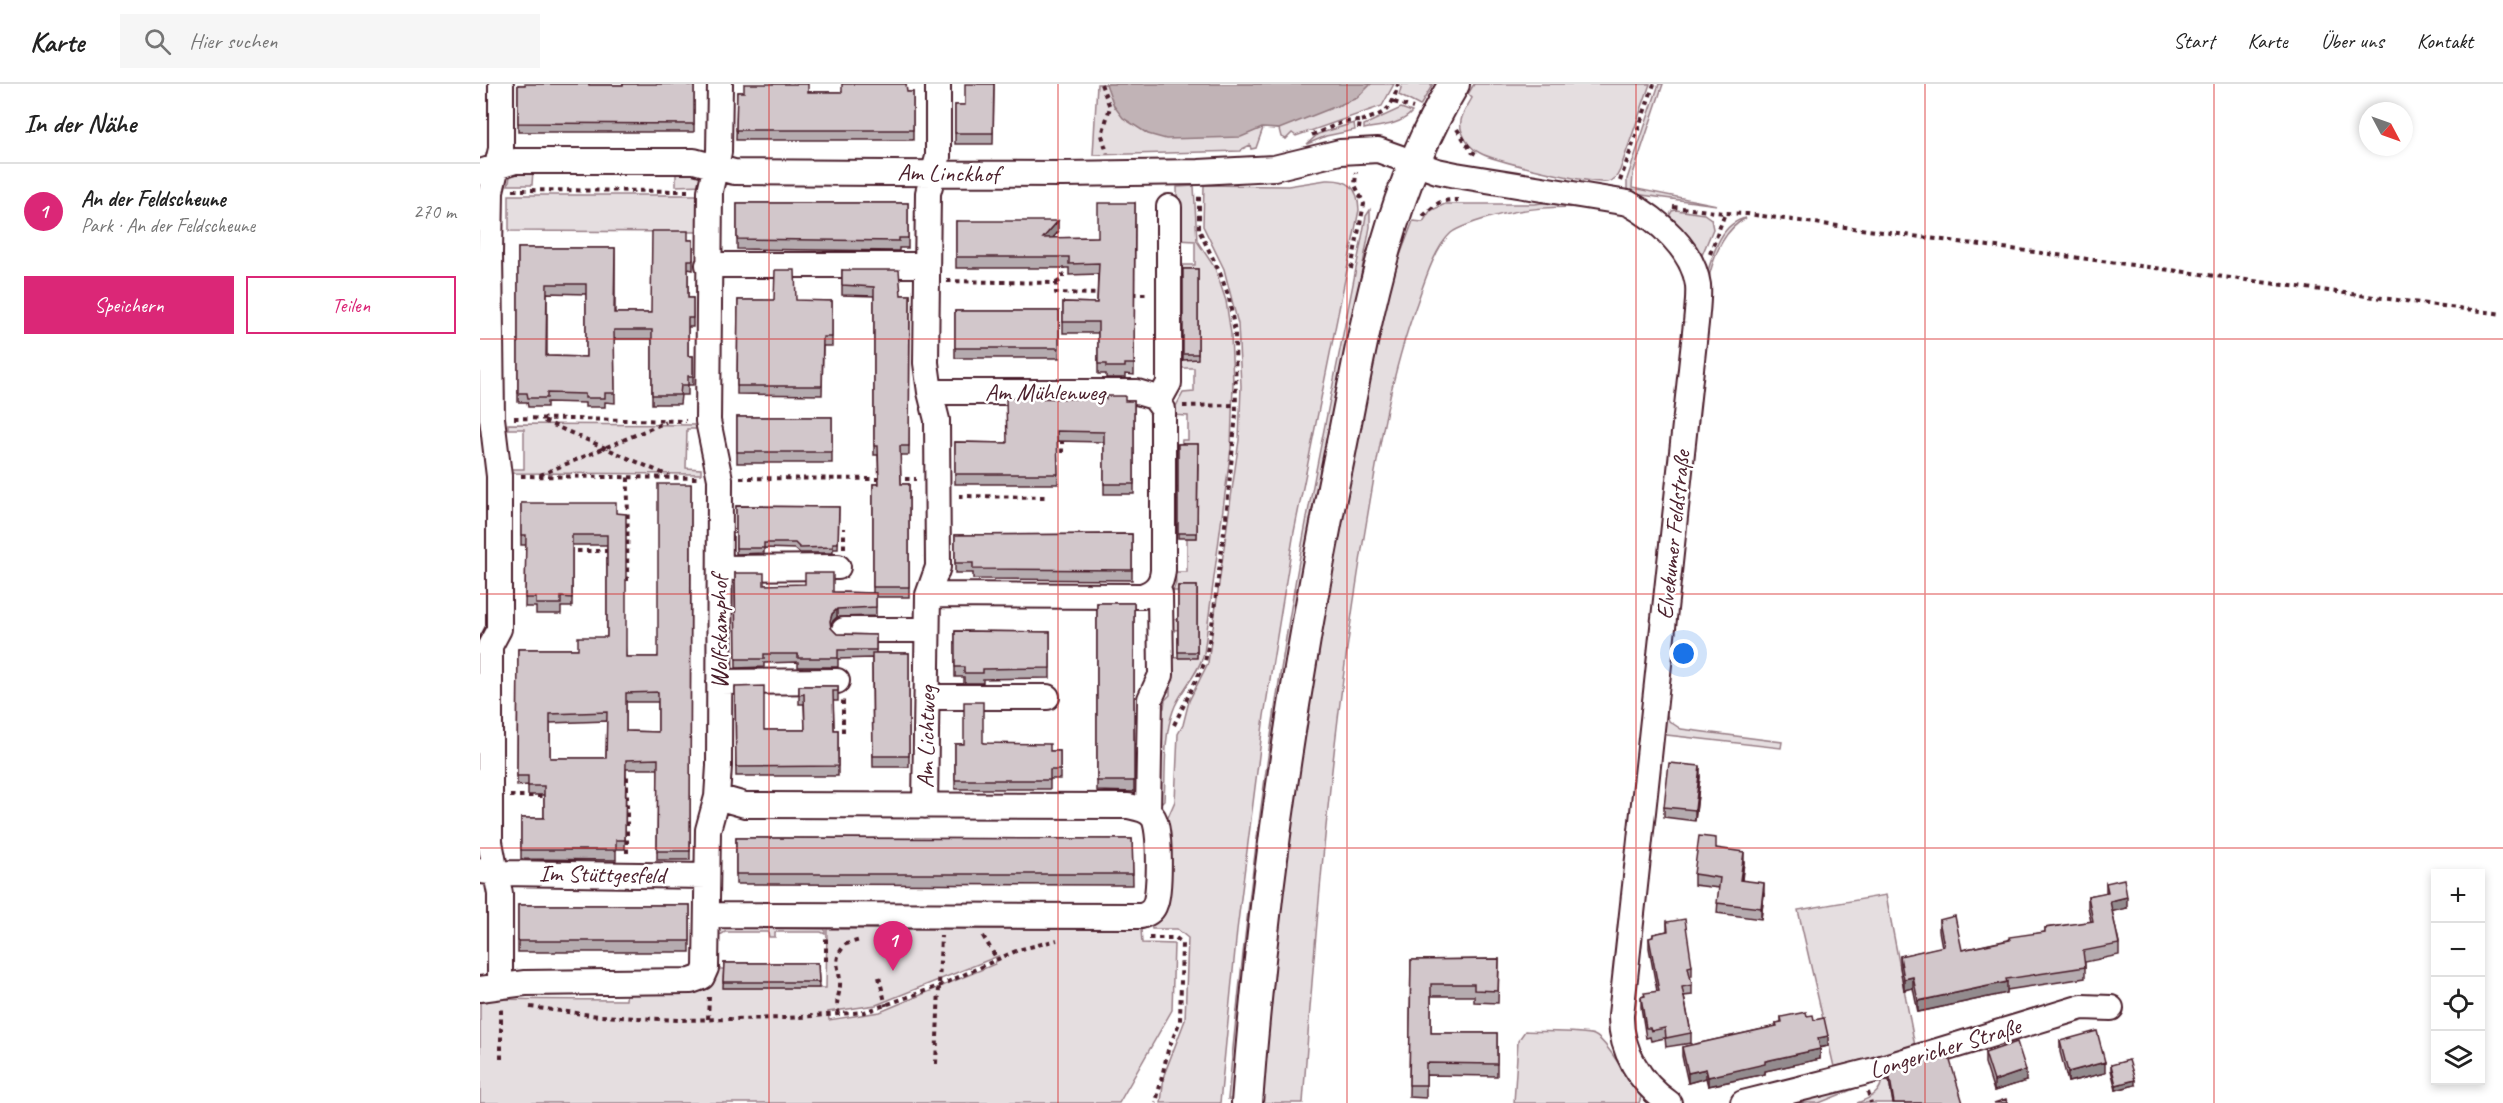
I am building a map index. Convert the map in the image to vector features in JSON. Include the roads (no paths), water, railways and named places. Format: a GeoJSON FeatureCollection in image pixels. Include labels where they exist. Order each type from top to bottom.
{"type":"FeatureCollection","features":[{"type":"Feature","properties":{"kind":"main road"},"geometry":{"type":"LineString","coordinates":[[1247,1103],[1275,832],[1304,642],[1364,334],[1392,222],[1435,116],[1454,84]]}},
{"type":"Feature","properties":{"kind":"street"},"geometry":{"type":"LineString","coordinates":[[496,998],[500,894],[488,872],[490,796],[485,646],[499,629],[499,476],[493,418],[489,177],[501,149],[501,84]]}},
{"type":"Feature","properties":{"kind":"street","name":"Wolfskamphof"},"geometry":{"type":"LineString","coordinates":[[496,998],[697,980],[702,977],[706,968],[708,830],[717,797],[720,568],[720,479],[708,422],[708,265],[710,192],[719,149],[720,84]]}},
{"type":"Feature","properties":{"kind":"street","name":"Am Lichtweg"},"geometry":{"type":"LineString","coordinates":[[717,797],[745,805],[925,806],[928,595],[938,567],[937,420],[926,363],[928,194],[938,157],[938,84]]}},
{"type":"Feature","properties":{"kind":"street","name":"Am Linckhof"},"geometry":{"type":"LineString","coordinates":[[489,177],[515,161],[533,160],[694,161],[734,172],[1063,174],[1199,172],[1274,168],[1358,149],[1378,150],[1414,163]]}},
{"type":"Feature","properties":{"kind":"street","name":"Elvekumer Feldstraße"},"geometry":{"type":"LineString","coordinates":[[1414,163],[1456,175],[1628,202],[1648,214],[1669,232],[1686,257],[1698,285],[1696,323],[1621,1015],[1624,1045],[1634,1065],[1652,1090],[1666,1101]]}},
{"type":"Feature","properties":{"kind":"street"},"geometry":{"type":"LineString","coordinates":[[928,595],[1142,596],[1156,588],[1161,580],[1163,570],[1163,409],[1158,401],[1168,383],[1169,207]]}},
{"type":"Feature","properties":{"kind":"street"},"geometry":{"type":"LineString","coordinates":[[708,265],[927,273]]}},
{"type":"Feature","properties":{"kind":"street","name":"Am Mühlenweg"},"geometry":{"type":"LineString","coordinates":[[930,392],[1137,392],[1149,394],[1158,401]]}},
{"type":"Feature","properties":{"kind":"street"},"geometry":{"type":"LineString","coordinates":[[720,568],[838,567]]}},
{"type":"Feature","properties":{"kind":"street"},"geometry":{"type":"LineString","coordinates":[[1148,812],[1150,699],[1161,675],[1160,594],[1156,588]]}},
{"type":"Feature","properties":{"kind":"street"},"geometry":{"type":"LineString","coordinates":[[844,630],[927,630]]}},
{"type":"Feature","properties":{"kind":"street"},"geometry":{"type":"LineString","coordinates":[[719,682],[837,681]]}},
{"type":"Feature","properties":{"kind":"street"},"geometry":{"type":"LineString","coordinates":[[927,697],[1047,697]]}},
{"type":"Feature","properties":{"kind":"street"},"geometry":{"type":"LineString","coordinates":[[707,915],[1143,931],[1156,900],[1158,831],[1155,819],[1148,812],[1128,806],[925,806]]}},
{"type":"Feature","properties":{"kind":"street","name":"Im Stüttgesfeld"},"geometry":{"type":"LineString","coordinates":[[488,872],[707,876]]}},
{"type":"Feature","properties":{"kind":"street","name":"Longericher Straße"},"geometry":{"type":"LineString","coordinates":[[1743,1103],[1875,1070],[2082,1007],[2111,1008]]}},
{"type":"Feature","properties":{"kind":"place","name":"An der Feldscheune"},"geometry":{"type":"Point","coordinates":[893,971]}}]}
